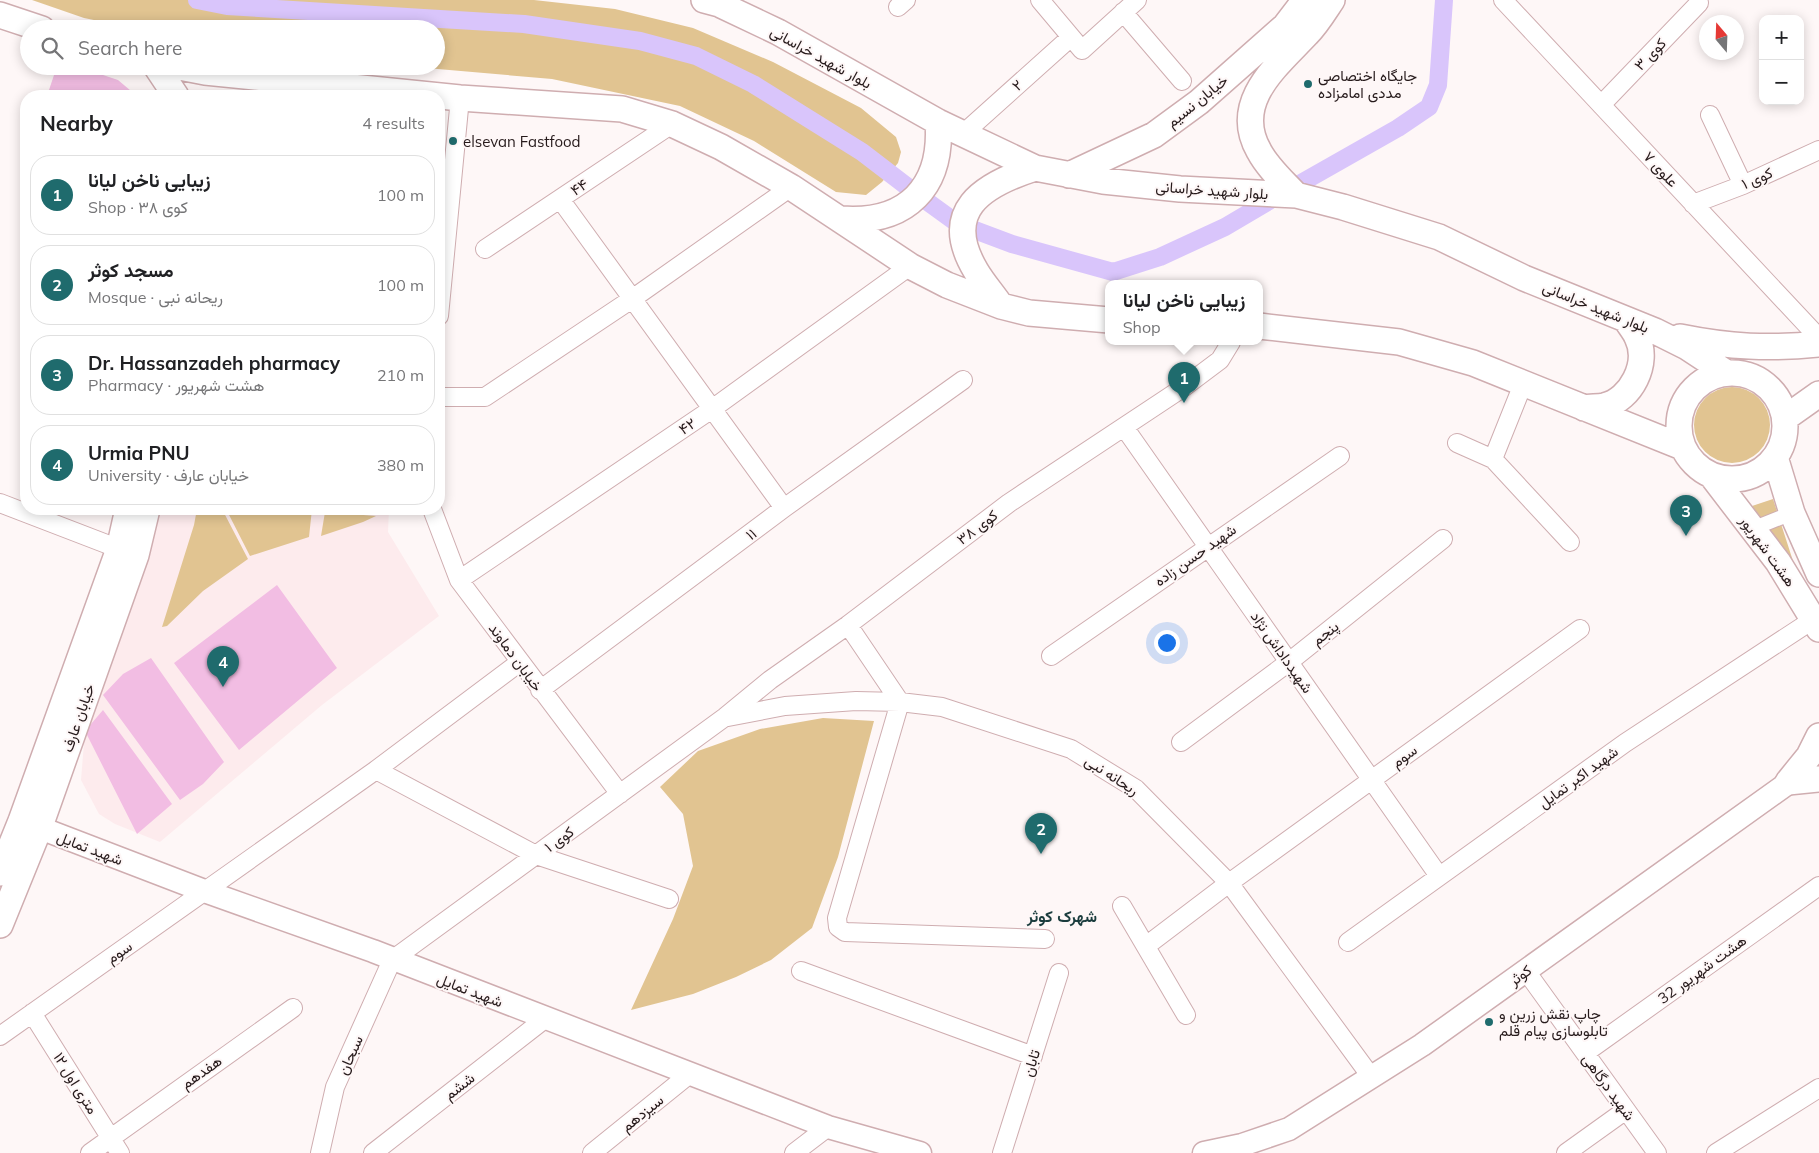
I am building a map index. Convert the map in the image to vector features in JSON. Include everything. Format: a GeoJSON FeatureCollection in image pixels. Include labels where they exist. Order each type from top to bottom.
{"type":"FeatureCollection","features":[{"type":"Feature","properties":{"kind":"main road","name":"بلوار شهید خراسانی"},"geometry":{"type":"LineString","coordinates":[[704,0],[720,4],[778,32],[938,122],[1035,168],[1103,181],[1180,189],[1296,195],[1343,207],[1439,237],[1524,278],[1654,331],[1732,372]]}},
{"type":"Feature","properties":{"kind":"main road","name":"خیابان نسیم"},"geometry":{"type":"LineString","coordinates":[[1069,175],[1154,135],[1199,102],[1285,26],[1305,0]]}},
{"type":"Feature","properties":{"kind":"main road"},"geometry":{"type":"LineString","coordinates":[[1296,195],[1258,150],[1251,128],[1250,112],[1256,94],[1266,75],[1308,33],[1332,0]]}},
{"type":"Feature","properties":{"kind":"main road"},"geometry":{"type":"LineString","coordinates":[[0,15],[20,22]]}},
{"type":"Feature","properties":{"kind":"main road"},"geometry":{"type":"LineString","coordinates":[[162,75],[172,90]]}},
{"type":"Feature","properties":{"kind":"main road"},"geometry":{"type":"LineString","coordinates":[[220,75],[297,90]]}},
{"type":"Feature","properties":{"kind":"main road"},"geometry":{"type":"LineString","coordinates":[[445,97],[622,109],[672,124],[721,147],[792,187],[910,266],[947,285],[1001,306],[1029,313],[1105,320]]}},
{"type":"Feature","properties":{"kind":"main road"},"geometry":{"type":"LineString","coordinates":[[841,219],[864,220],[887,215],[907,204],[924,188],[935,167],[940,145],[938,122]]}},
{"type":"Feature","properties":{"kind":"main road"},"geometry":{"type":"LineString","coordinates":[[1001,306],[976,272],[966,251],[961,233],[965,214],[982,192],[1005,178],[1035,168]]}},
{"type":"Feature","properties":{"kind":"main road"},"geometry":{"type":"LineString","coordinates":[[1584,408],[1605,406],[1623,396],[1636,379],[1641,359],[1638,338],[1627,321]]}},
{"type":"Feature","properties":{"kind":"main road"},"geometry":{"type":"LineString","coordinates":[[1263,326],[1399,342],[1473,363],[1682,447]]}},
{"type":"Feature","properties":{"kind":"main road"},"geometry":{"type":"LineString","coordinates":[[1654,331],[1748,348],[1778,348],[1819,344]]}},
{"type":"Feature","properties":{"kind":"main road"},"geometry":{"type":"LineString","coordinates":[[1732,372],[1758,379],[1774,392],[1781,404],[1785,418],[1785,431],[1782,445],[1775,457],[1765,467],[1740,478],[1726,479],[1712,476],[1700,469],[1682,447],[1679,419],[1682,406],[1689,393],[1699,383],[1711,376],[1732,372],[1819,344]]}},
{"type":"Feature","properties":{"kind":"main road"},"geometry":{"type":"LineString","coordinates":[[1785,418],[1819,394]]}},
{"type":"Feature","properties":{"kind":"main road","name":"هشت شهریور"},"geometry":{"type":"LineString","coordinates":[[1775,457],[1792,513],[1819,574]]}},
{"type":"Feature","properties":{"kind":"main road","name":"هشت شهریور"},"geometry":{"type":"LineString","coordinates":[[1712,476],[1778,562],[1817,624]]}},
{"type":"Feature","properties":{"kind":"main road","name":"خیابان عارف"},"geometry":{"type":"LineString","coordinates":[[127,552],[128,515]]}},
{"type":"Feature","properties":{"kind":"main road","name":"خیابان عارف"},"geometry":{"type":"LineString","coordinates":[[0,925],[30,825],[127,552],[144,515]]}},
{"type":"Feature","properties":{"kind":"main road"},"geometry":{"type":"LineString","coordinates":[[1788,782],[1809,756],[1819,736]]}},
{"type":"Feature","properties":{"kind":"main road"},"geometry":{"type":"LineString","coordinates":[[1788,782],[1819,780]]}},
{"type":"Feature","properties":{"kind":"main road","name":"خیابان عارف"},"geometry":{"type":"LineString","coordinates":[[0,873],[30,825]]}},
{"type":"Feature","properties":{"kind":"street"},"geometry":{"type":"LineString","coordinates":[[1040,0],[1082,50],[1137,0]]}},
{"type":"Feature","properties":{"kind":"street","name":"علوی ۷"},"geometry":{"type":"LineString","coordinates":[[1511,3],[1601,105],[1819,338]]}},
{"type":"Feature","properties":{"kind":"street","name":"کوی ۳"},"geometry":{"type":"LineString","coordinates":[[1601,105],[1698,3]]}},
{"type":"Feature","properties":{"kind":"street"},"geometry":{"type":"LineString","coordinates":[[1123,12],[1182,81]]}},
{"type":"Feature","properties":{"kind":"street"},"geometry":{"type":"LineString","coordinates":[[0,27],[20,26]]}},
{"type":"Feature","properties":{"kind":"street","name":"۲"},"geometry":{"type":"LineString","coordinates":[[964,133],[1071,37]]}},
{"type":"Feature","properties":{"kind":"street"},"geometry":{"type":"LineString","coordinates":[[445,254],[460,98]]}},
{"type":"Feature","properties":{"kind":"street"},"geometry":{"type":"LineString","coordinates":[[1710,116],[1743,185]]}},
{"type":"Feature","properties":{"kind":"street","name":"۴۴"},"geometry":{"type":"LineString","coordinates":[[485,250],[672,124]]}},
{"type":"Feature","properties":{"kind":"street","name":"کوی ۱"},"geometry":{"type":"LineString","coordinates":[[1693,204],[1743,185],[1819,150]]}},
{"type":"Feature","properties":{"kind":"street"},"geometry":{"type":"LineString","coordinates":[[445,397],[485,397],[632,299],[792,187]]}},
{"type":"Feature","properties":{"kind":"street"},"geometry":{"type":"LineString","coordinates":[[560,199],[784,508]]}},
{"type":"Feature","properties":{"kind":"street","name":"۴۲"},"geometry":{"type":"LineString","coordinates":[[460,580],[712,408],[910,266]]}},
{"type":"Feature","properties":{"kind":"street","name":"کوی ۳۸"},"geometry":{"type":"LineString","coordinates":[[725,717],[770,680],[848,625],[1009,503],[1184,387],[1220,360],[1229,345]]}},
{"type":"Feature","properties":{"kind":"street","name":"۱۱"},"geometry":{"type":"LineString","coordinates":[[540,690],[784,508],[963,380]]}},
{"type":"Feature","properties":{"kind":"street"},"geometry":{"type":"LineString","coordinates":[[1493,459],[1523,384]]}},
{"type":"Feature","properties":{"kind":"street","name":"شهیدداداش نژاد"},"geometry":{"type":"LineString","coordinates":[[1124,427],[1373,778],[1439,876]]}},
{"type":"Feature","properties":{"kind":"street"},"geometry":{"type":"LineString","coordinates":[[1457,443],[1493,459],[1570,542]]}},
{"type":"Feature","properties":{"kind":"street","name":"شهید حسن زاده"},"geometry":{"type":"LineString","coordinates":[[1051,656],[1340,456]]}},
{"type":"Feature","properties":{"kind":"street"},"geometry":{"type":"LineString","coordinates":[[0,503],[20,511]]}},
{"type":"Feature","properties":{"kind":"street"},"geometry":{"type":"LineString","coordinates":[[1752,529],[1792,513]]}},
{"type":"Feature","properties":{"kind":"street"},"geometry":{"type":"LineString","coordinates":[[31,515],[127,552]]}},
{"type":"Feature","properties":{"kind":"street","name":"خیابان دماوند"},"geometry":{"type":"LineString","coordinates":[[434,515],[460,580],[540,690],[620,794]]}},
{"type":"Feature","properties":{"kind":"street","name":"پنجم"},"geometry":{"type":"LineString","coordinates":[[1181,742],[1289,662],[1443,539]]}},
{"type":"Feature","properties":{"kind":"street","name":"شهید اکبر تمایل"},"geometry":{"type":"LineString","coordinates":[[1348,942],[1625,743],[1817,624]]}},
{"type":"Feature","properties":{"kind":"street"},"geometry":{"type":"LineString","coordinates":[[848,625],[900,702],[837,918],[838,927],[845,932],[1045,939]]}},
{"type":"Feature","properties":{"kind":"street","name":"سوم"},"geometry":{"type":"LineString","coordinates":[[1146,946],[1229,883],[1580,629]]}},
{"type":"Feature","properties":{"kind":"street","name":"سوم"},"geometry":{"type":"LineString","coordinates":[[0,1036],[207,892],[376,770],[520,662]]}},
{"type":"Feature","properties":{"kind":"street","name":"ریحانه نبی"},"geometry":{"type":"LineString","coordinates":[[725,717],[785,706],[856,701],[900,702],[942,707],[1071,749],[1136,789],[1229,883],[1372,1078]]}},
{"type":"Feature","properties":{"kind":"street","name":"کوی ۱"},"geometry":{"type":"LineString","coordinates":[[392,960],[725,717]]}},
{"type":"Feature","properties":{"kind":"street","name":"کوثر"},"geometry":{"type":"LineString","coordinates":[[1204,1153],[1244,1149],[1289,1130],[1372,1078],[1526,972],[1788,782],[1819,762]]}},
{"type":"Feature","properties":{"kind":"street"},"geometry":{"type":"LineString","coordinates":[[376,770],[536,855],[669,899]]}},
{"type":"Feature","properties":{"kind":"street","name":"شهید تمایل"},"geometry":{"type":"LineString","coordinates":[[30,825],[207,892],[374,951],[392,960],[691,1072],[828,1127],[920,1153]]}},
{"type":"Feature","properties":{"kind":"street","name":"هشت شهریور 32"},"geometry":{"type":"LineString","coordinates":[[1585,1053],[1819,886]]}},
{"type":"Feature","properties":{"kind":"street"},"geometry":{"type":"LineString","coordinates":[[1122,906],[1186,1015]]}},
{"type":"Feature","properties":{"kind":"street","name":"سبحان"},"geometry":{"type":"LineString","coordinates":[[320,1153],[335,1087],[392,960]]}},
{"type":"Feature","properties":{"kind":"street"},"geometry":{"type":"LineString","coordinates":[[801,971],[1033,1056]]}},
{"type":"Feature","properties":{"kind":"street","name":"شهید درگاهی"},"geometry":{"type":"LineString","coordinates":[[1526,972],[1657,1153]]}},
{"type":"Feature","properties":{"kind":"street","name":"تابان"},"geometry":{"type":"LineString","coordinates":[[1002,1153],[1059,974]]}},
{"type":"Feature","properties":{"kind":"street","name":"هفدهم"},"geometry":{"type":"LineString","coordinates":[[90,1153],[293,1008]]}},
{"type":"Feature","properties":{"kind":"street","name":"۱۲ متری اول"},"geometry":{"type":"LineString","coordinates":[[32,1013],[120,1153]]}},
{"type":"Feature","properties":{"kind":"street","name":"ششم"},"geometry":{"type":"LineString","coordinates":[[373,1153],[546,1018]]}},
{"type":"Feature","properties":{"kind":"street","name":"سیزدهم"},"geometry":{"type":"LineString","coordinates":[[592,1153],[691,1072]]}},
{"type":"Feature","properties":{"kind":"street"},"geometry":{"type":"LineString","coordinates":[[1716,1153],[1819,1088]]}},
{"type":"Feature","properties":{"kind":"street"},"geometry":{"type":"LineString","coordinates":[[1566,1153],[1626,1110]]}},
{"type":"Feature","properties":{"kind":"street"},"geometry":{"type":"LineString","coordinates":[[794,1153],[828,1127],[860,1153]]}},
{"type":"Feature","properties":{"kind":"shaded area"},"geometry":{"type":"Polygon","coordinates":[[[32,0],[534,0],[615,9],[693,28],[773,62],[861,108],[896,137],[901,152],[898,163],[882,182],[866,195],[836,192],[754,141],[680,106],[552,79],[445,70],[445,20],[94,20],[32,0]]]}},
{"type":"Feature","properties":{"kind":"shaded area"},"geometry":{"type":"Polygon","coordinates":[[[1725,387],[1739,387],[1753,393],[1764,404],[1770,418],[1767,440],[1759,452],[1739,463],[1725,463],[1711,457],[1700,446],[1694,432],[1694,418],[1700,404],[1711,393],[1725,387]]]}},
{"type":"Feature","properties":{"kind":"shaded area"},"geometry":{"type":"Polygon","coordinates":[[[1773,499],[1793,561],[1752,506],[1773,499]]]}},
{"type":"Feature","properties":{"kind":"shaded area"},"geometry":{"type":"Polygon","coordinates":[[[152,515],[389,515],[388,532],[439,616],[322,705],[160,842],[115,824],[99,814],[81,780],[85,731],[152,515]]]}},
{"type":"Feature","properties":{"kind":"shaded area"},"geometry":{"type":"Polygon","coordinates":[[[196,515],[225,515],[248,559],[203,591],[167,626],[162,627],[196,515]]]}},
{"type":"Feature","properties":{"kind":"shaded area"},"geometry":{"type":"Polygon","coordinates":[[[229,515],[311,515],[309,537],[250,556],[229,515]]]}},
{"type":"Feature","properties":{"kind":"shaded area"},"geometry":{"type":"Polygon","coordinates":[[[324,515],[376,516],[363,522],[321,536],[324,515]]]}},
{"type":"Feature","properties":{"kind":"shaded area"},"geometry":{"type":"Polygon","coordinates":[[[823,718],[874,721],[838,857],[812,928],[771,960],[736,977],[693,994],[631,1010],[673,919],[693,866],[683,814],[660,787],[698,751],[760,729],[823,718]]]}},
{"type":"Feature","properties":{"kind":"building"},"geometry":{"type":"Polygon","coordinates":[[[54,75],[103,75],[118,80],[130,90],[49,90],[54,75]]]}},
{"type":"Feature","properties":{"kind":"building"},"geometry":{"type":"Polygon","coordinates":[[[277,585],[337,668],[239,750],[174,663],[277,585]]]}},
{"type":"Feature","properties":{"kind":"building"},"geometry":{"type":"Polygon","coordinates":[[[151,658],[224,762],[203,784],[180,800],[103,695],[123,674],[151,658]]]}},
{"type":"Feature","properties":{"kind":"building"},"geometry":{"type":"Polygon","coordinates":[[[103,710],[172,804],[137,834],[85,731],[103,710]]]}},
{"type":"Feature","properties":{"kind":"waterway"},"geometry":{"type":"LineString","coordinates":[[197,0],[227,6],[524,24],[640,41],[696,56],[753,84],[862,152],[909,188]]}},
{"type":"Feature","properties":{"kind":"waterway"},"geometry":{"type":"LineString","coordinates":[[1294,187],[1398,128],[1429,107],[1438,85],[1444,0]]}},
{"type":"Feature","properties":{"kind":"waterway"},"geometry":{"type":"LineString","coordinates":[[925,200],[954,221]]}},
{"type":"Feature","properties":{"kind":"waterway"},"geometry":{"type":"LineString","coordinates":[[972,229],[1012,244],[1113,272],[1160,257],[1225,227],[1269,201]]}},
{"type":"Feature","properties":{"kind":"place","name":"جایگاه اختصاصی مددی امامزاده"},"geometry":{"type":"Point","coordinates":[1308,84]}},
{"type":"Feature","properties":{"kind":"place","name":"elsevan Fastfood"},"geometry":{"type":"Point","coordinates":[453,141]}},
{"type":"Feature","properties":{"kind":"place","name":"زیبایی ناخن لیانا"},"geometry":{"type":"Point","coordinates":[1184,403]}},
{"type":"Feature","properties":{"kind":"place","name":"Dr. Hassanzadeh pharmacy"},"geometry":{"type":"Point","coordinates":[1686,536]}},
{"type":"Feature","properties":{"kind":"place","name":"Urmia PNU"},"geometry":{"type":"Point","coordinates":[223,687]}},
{"type":"Feature","properties":{"kind":"place","name":"مسجد کوثر"},"geometry":{"type":"Point","coordinates":[1041,854]}},
{"type":"Feature","properties":{"kind":"place","name":"چاپ نقش زرین و تابلوسازی پیام قلم"},"geometry":{"type":"Point","coordinates":[1489,1022]}},
{"type":"Feature","properties":{"kind":"district","name":"شهرک کوثر"},"geometry":{"type":"Point","coordinates":[1062,916]}}]}
